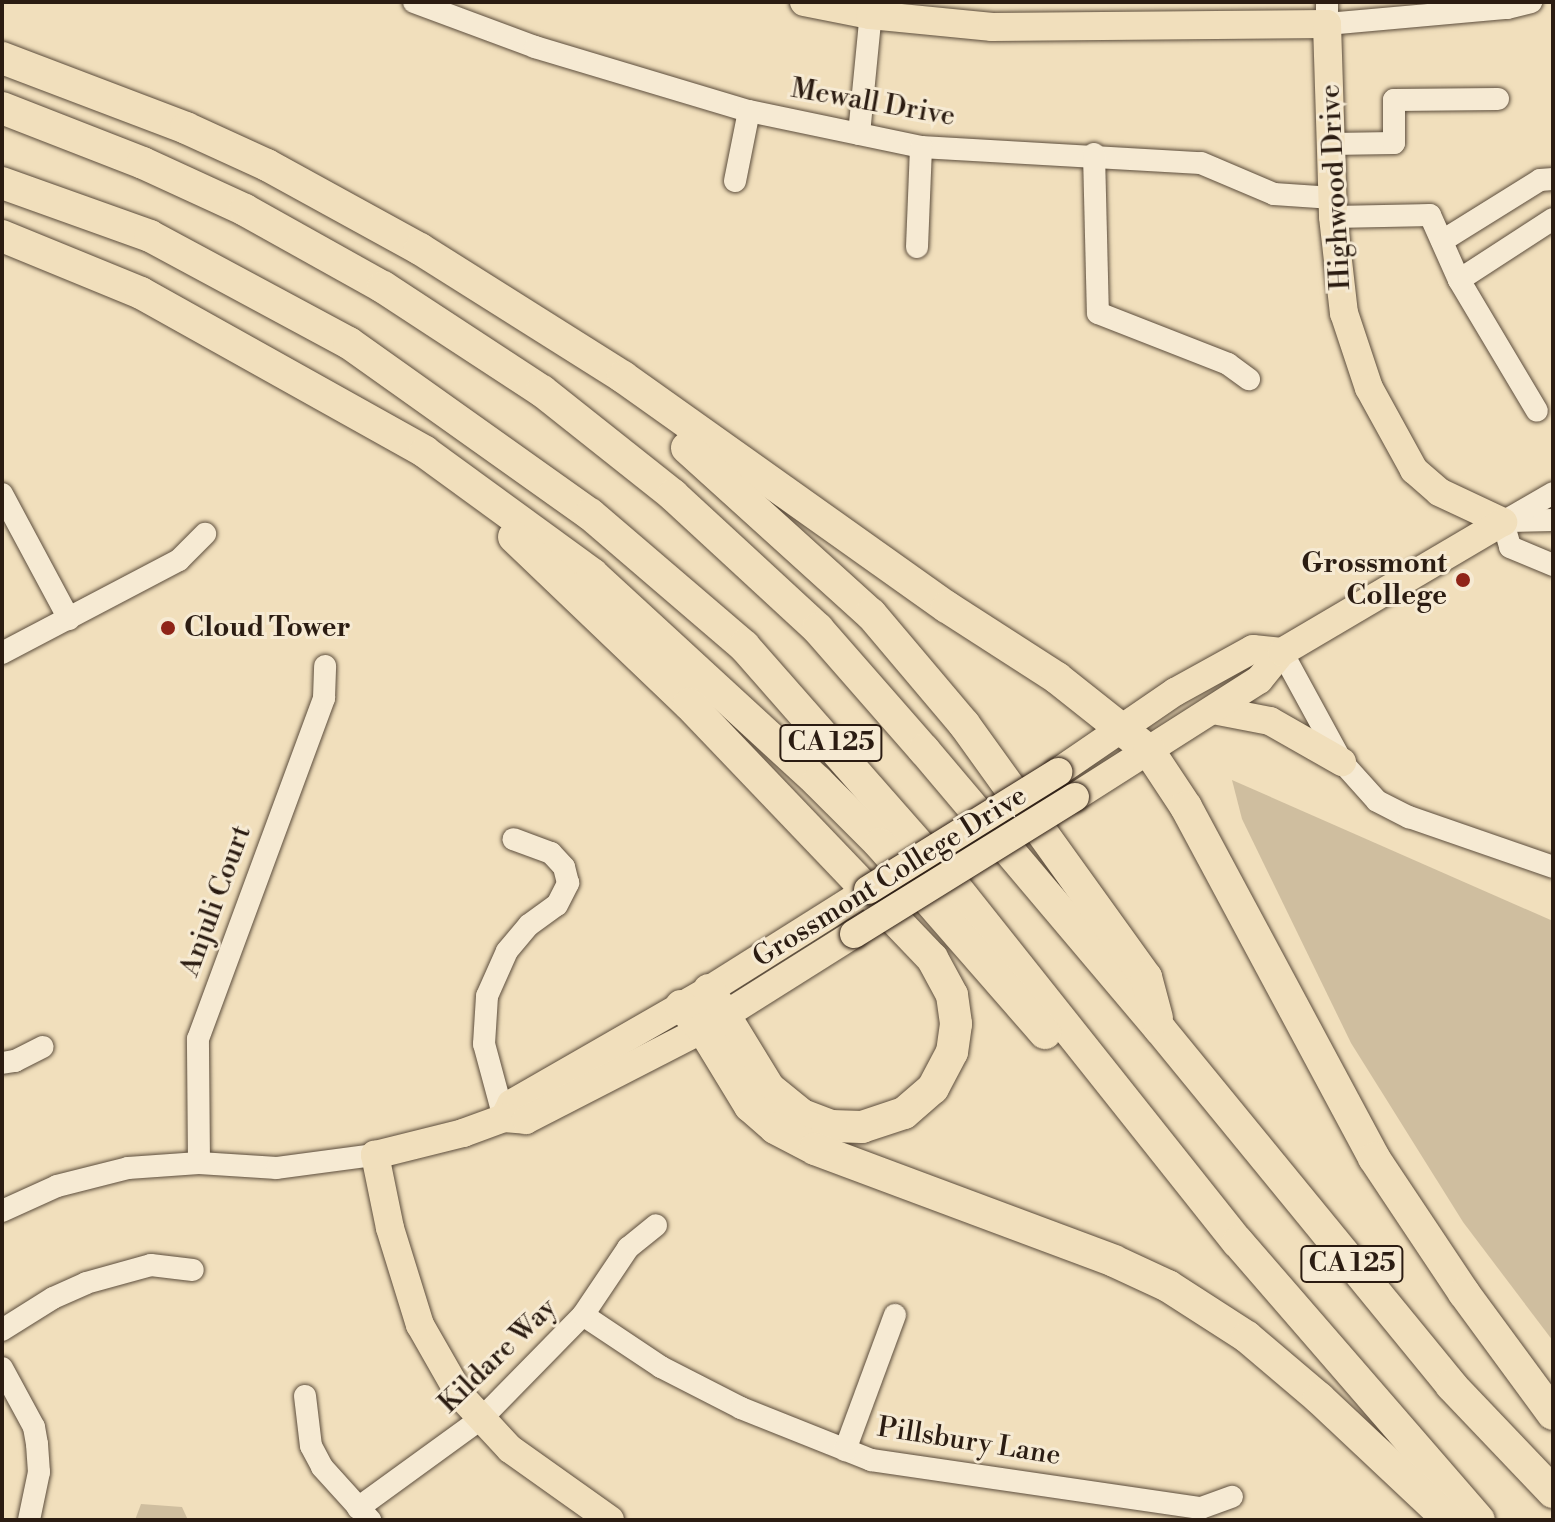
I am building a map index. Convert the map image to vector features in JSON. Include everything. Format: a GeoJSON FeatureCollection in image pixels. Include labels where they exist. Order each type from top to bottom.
{"type":"FeatureCollection","features":[{"type":"Feature","properties":{"kind":"highway"},"geometry":{"type":"LineString","coordinates":[[2,58],[186,128],[267,165],[420,249],[623,377],[947,607],[1057,678],[1149,751],[1186,807],[1374,1158],[1464,1293],[1553,1414]]}},
{"type":"Feature","properties":{"kind":"highway","name":"CA 125"},"geometry":{"type":"LineString","coordinates":[[2,108],[143,163],[245,210],[383,287],[542,391],[673,495],[818,629],[1160,1029],[1451,1385],[1553,1492]]}},
{"type":"Feature","properties":{"kind":"highway","name":"CA 125"},"geometry":{"type":"LineString","coordinates":[[2,183],[150,236],[349,343],[590,514],[744,646],[837,748],[958,890],[1210,1206],[1479,1520]]}},
{"type":"Feature","properties":{"kind":"highway"},"geometry":{"type":"LineString","coordinates":[[2,236],[141,293],[425,452],[592,574],[818,782],[966,940],[1095,1091],[1210,1206]]}},
{"type":"Feature","properties":{"kind":"highway"},"geometry":{"type":"LineString","coordinates":[[547,330],[720,476],[871,614],[964,724],[1146,977],[1160,1029]]}},
{"type":"Feature","properties":{"kind":"highway"},"geometry":{"type":"LineString","coordinates":[[425,452],[689,704],[932,958],[952,995],[956,1024],[947,1065],[924,1097],[892,1119],[846,1127],[816,1122],[778,1098],[704,1010]]}},
{"type":"Feature","properties":{"kind":"highway"},"geometry":{"type":"LineString","coordinates":[[704,1010],[750,1106],[775,1128],[815,1149],[1114,1261],[1168,1286],[1247,1337],[1319,1398],[1449,1520]]}},
{"type":"Feature","properties":{"kind":"main road"},"geometry":{"type":"LineString","coordinates":[[804,2],[871,8],[992,27],[1327,13]]}},
{"type":"Feature","properties":{"kind":"main road","name":"Highwood Drive"},"geometry":{"type":"LineString","coordinates":[[1327,13],[1333,208],[1344,313],[1369,388],[1414,470],[1439,492],[1503,522]]}},
{"type":"Feature","properties":{"kind":"main road","name":"Grossmont College Drive"},"geometry":{"type":"LineString","coordinates":[[375,1155],[463,1133],[504,1118],[511,1104],[854,934],[1259,680],[1282,652],[1503,522]]}},
{"type":"Feature","properties":{"kind":"main road","name":"Grossmont College Drive"},"geometry":{"type":"LineString","coordinates":[[704,1010],[838,909],[1058,772],[1175,692],[1253,649],[1282,652]]}},
{"type":"Feature","properties":{"kind":"main road"},"geometry":{"type":"LineString","coordinates":[[1213,710],[1270,721],[1342,762]]}},
{"type":"Feature","properties":{"kind":"main road"},"geometry":{"type":"LineString","coordinates":[[375,1155],[390,1228],[420,1325],[460,1395],[510,1449],[548,1479],[610,1520]]}},
{"type":"Feature","properties":{"kind":"street","name":"Mewall Drive"},"geometry":{"type":"LineString","coordinates":[[414,2],[535,47],[749,111],[921,147],[1094,154],[1201,163],[1274,194],[1333,208],[1430,215],[1442,241]]}},
{"type":"Feature","properties":{"kind":"street"},"geometry":{"type":"LineString","coordinates":[[1327,13],[1507,8],[1531,2]]}},
{"type":"Feature","properties":{"kind":"street"},"geometry":{"type":"LineString","coordinates":[[859,134],[871,8]]}},
{"type":"Feature","properties":{"kind":"street"},"geometry":{"type":"LineString","coordinates":[[1331,144],[1394,143],[1394,100],[1498,99]]}},
{"type":"Feature","properties":{"kind":"street"},"geometry":{"type":"LineString","coordinates":[[735,181],[749,111]]}},
{"type":"Feature","properties":{"kind":"street"},"geometry":{"type":"LineString","coordinates":[[917,247],[921,147]]}},
{"type":"Feature","properties":{"kind":"street"},"geometry":{"type":"LineString","coordinates":[[1094,154],[1098,313],[1228,364],[1249,379]]}},
{"type":"Feature","properties":{"kind":"street"},"geometry":{"type":"LineString","coordinates":[[1537,411],[1459,280],[1442,241],[1540,180],[1553,179]]}},
{"type":"Feature","properties":{"kind":"street"},"geometry":{"type":"LineString","coordinates":[[1459,280],[1553,219]]}},
{"type":"Feature","properties":{"kind":"street","name":"Grossmont College Drive"},"geometry":{"type":"LineString","coordinates":[[1503,522],[1553,493]]}},
{"type":"Feature","properties":{"kind":"street"},"geometry":{"type":"LineString","coordinates":[[2,494],[69,619]]}},
{"type":"Feature","properties":{"kind":"street"},"geometry":{"type":"LineString","coordinates":[[1553,520],[1503,522],[1510,547],[1553,565]]}},
{"type":"Feature","properties":{"kind":"street"},"geometry":{"type":"LineString","coordinates":[[2,653],[179,560],[205,534]]}},
{"type":"Feature","properties":{"kind":"street"},"geometry":{"type":"LineString","coordinates":[[1282,652],[1342,762],[1377,801],[1409,817],[1553,867]]}},
{"type":"Feature","properties":{"kind":"street","name":"Anjuli Court"},"geometry":{"type":"LineString","coordinates":[[199,1163],[198,1039],[324,698],[325,666]]}},
{"type":"Feature","properties":{"kind":"street"},"geometry":{"type":"LineString","coordinates":[[504,1118],[484,1044],[487,996],[507,951],[529,925],[557,905],[568,883],[564,867],[551,853],[513,839]]}},
{"type":"Feature","properties":{"kind":"street"},"geometry":{"type":"LineString","coordinates":[[2,1063],[15,1061],[43,1047]]}},
{"type":"Feature","properties":{"kind":"street","name":"Grossmont College Drive"},"geometry":{"type":"LineString","coordinates":[[2,1211],[71,1182],[128,1168],[199,1163],[277,1168],[375,1155]]}},
{"type":"Feature","properties":{"kind":"street","name":"Kildare Way"},"geometry":{"type":"LineString","coordinates":[[364,1514],[482,1418],[583,1315],[628,1248],[656,1225]]}},
{"type":"Feature","properties":{"kind":"street"},"geometry":{"type":"LineString","coordinates":[[2,1330],[53,1298],[86,1283],[151,1265],[193,1270]]}},
{"type":"Feature","properties":{"kind":"street","name":"Pillsbury Lane"},"geometry":{"type":"LineString","coordinates":[[583,1315],[661,1367],[741,1408],[871,1460],[1201,1508],[1232,1497]]}},
{"type":"Feature","properties":{"kind":"street"},"geometry":{"type":"LineString","coordinates":[[845,1450],[895,1315]]}},
{"type":"Feature","properties":{"kind":"street"},"geometry":{"type":"LineString","coordinates":[[2,1368],[34,1427],[39,1472],[29,1520]]}},
{"type":"Feature","properties":{"kind":"street"},"geometry":{"type":"LineString","coordinates":[[305,1396],[311,1446],[322,1467],[364,1514]]}},
{"type":"Feature","properties":{"kind":"shaded area"},"geometry":{"type":"Polygon","coordinates":[[[1232,780],[1553,921],[1553,1341],[1463,1222],[1351,1043],[1242,819],[1232,780]]]}},
{"type":"Feature","properties":{"kind":"shaded area"},"geometry":{"type":"Polygon","coordinates":[[[141,1504],[182,1507],[188,1520],[135,1520],[141,1504]]]}},
{"type":"Feature","properties":{"kind":"place","name":"Grossmont College"},"geometry":{"type":"Point","coordinates":[1463,580]}},
{"type":"Feature","properties":{"kind":"place","name":"Cloud Tower"},"geometry":{"type":"Point","coordinates":[168,628]}}]}
